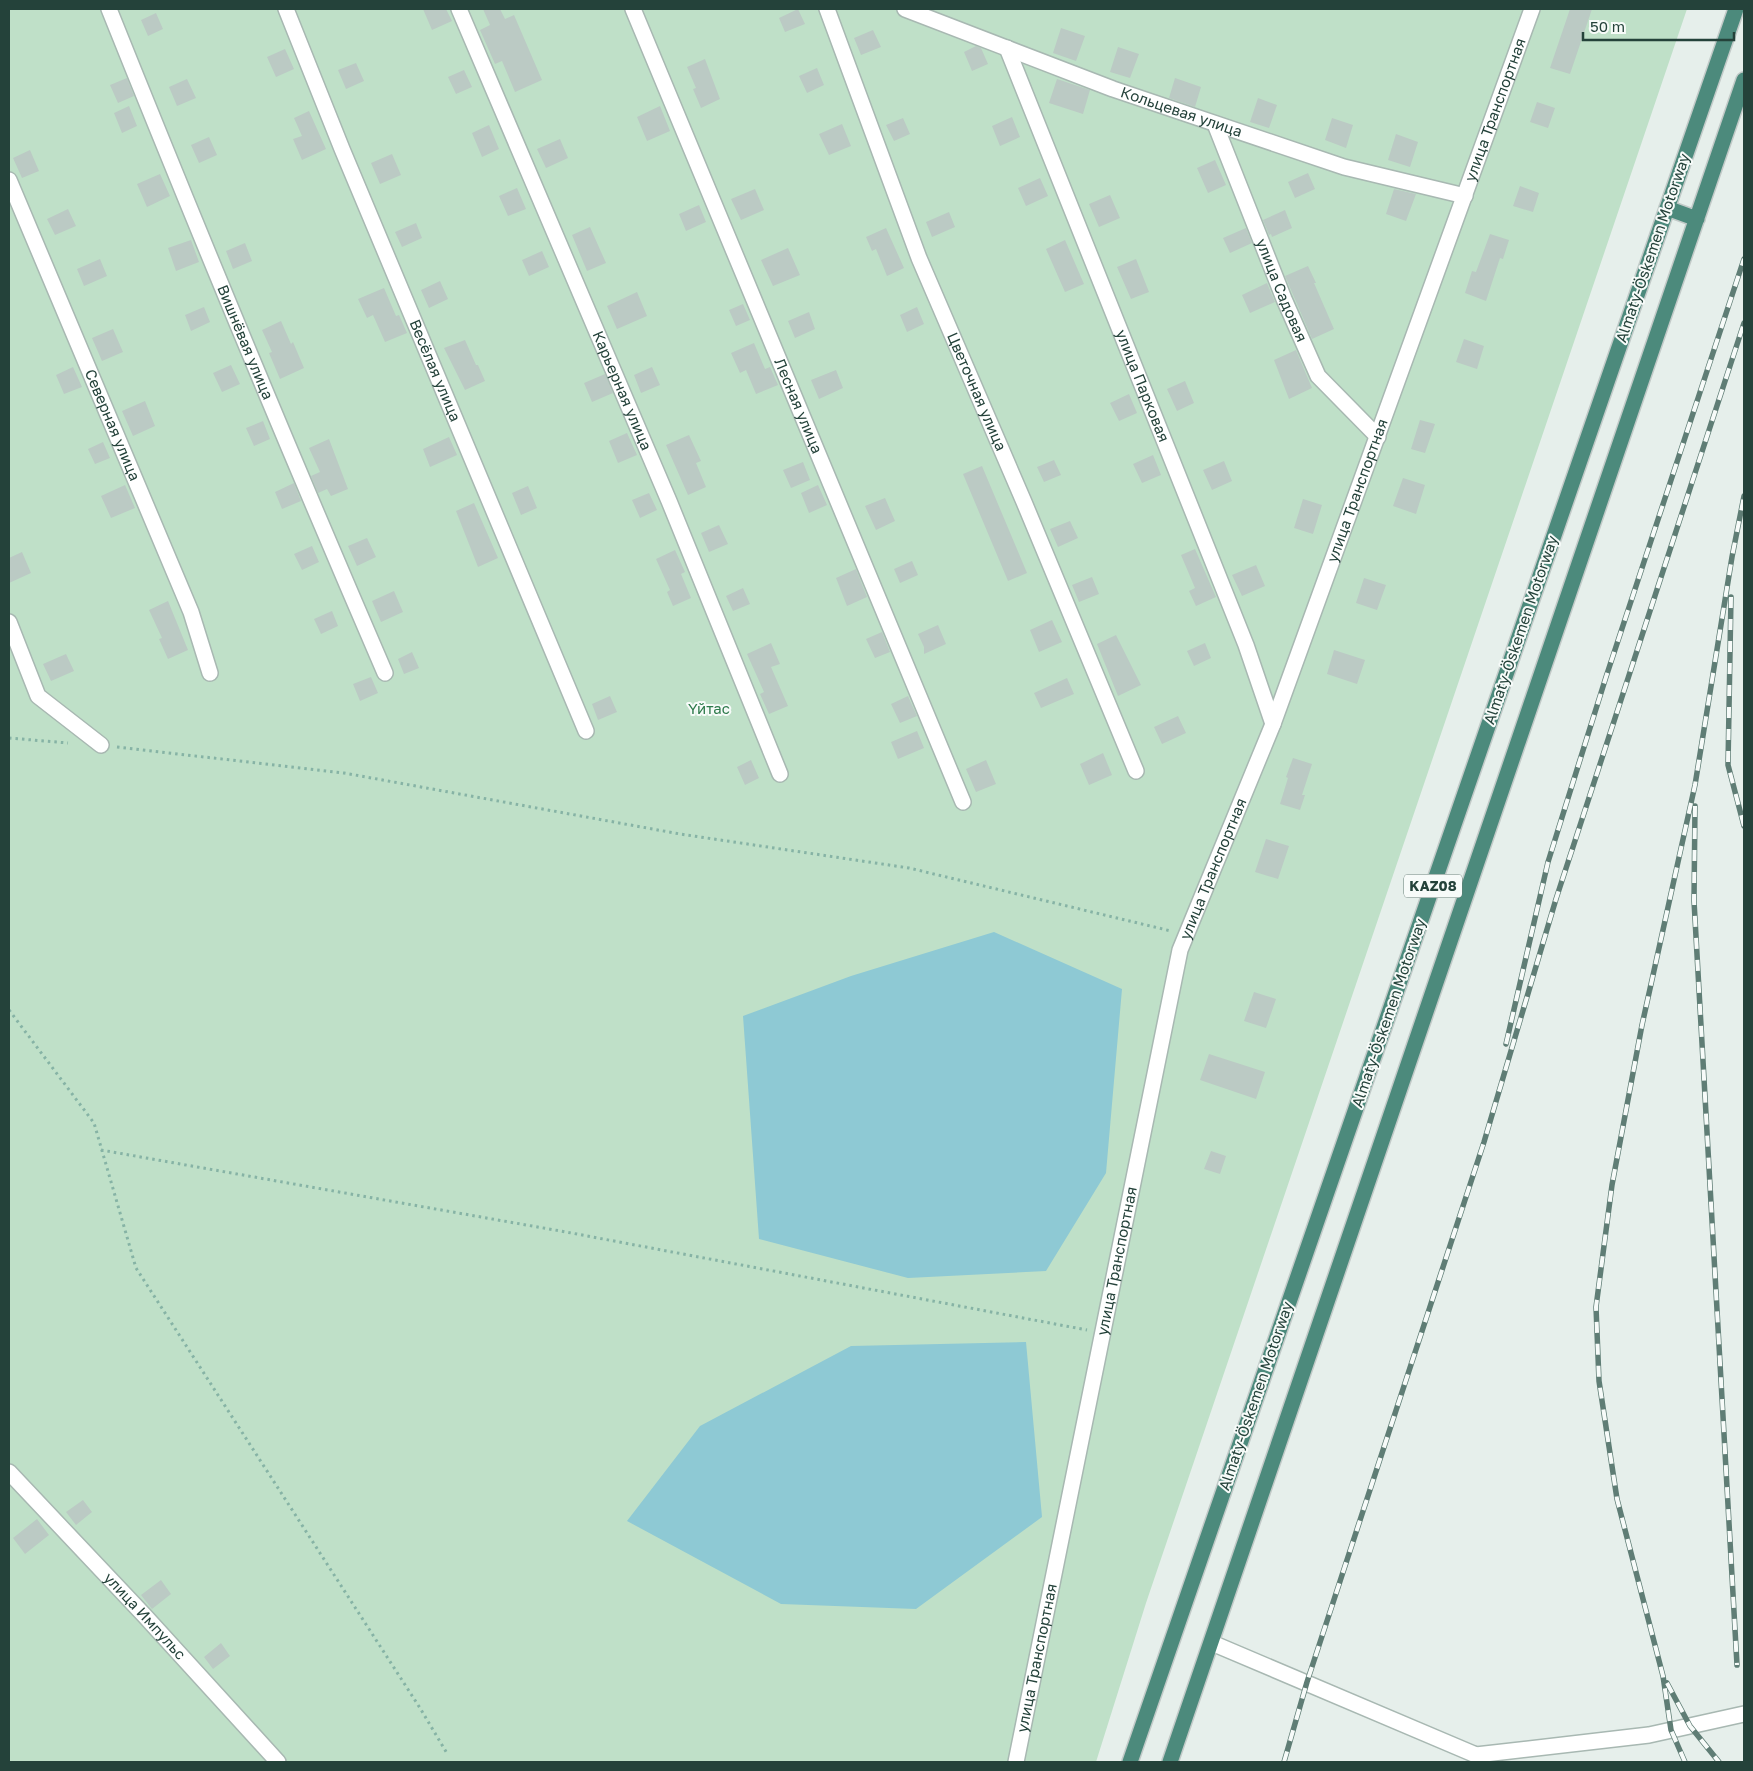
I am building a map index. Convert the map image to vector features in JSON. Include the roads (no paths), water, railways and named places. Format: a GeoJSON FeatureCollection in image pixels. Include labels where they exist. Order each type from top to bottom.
{"type":"FeatureCollection","features":[{"type":"Feature","properties":{"kind":"highway","name":"Almaty-Öskemen Motorway"},"geometry":{"type":"LineString","coordinates":[[1130,1762],[1736,9]]}},
{"type":"Feature","properties":{"kind":"highway","name":"KAZ08"},"geometry":{"type":"LineString","coordinates":[[1170,1762],[1744,80]]}},
{"type":"Feature","properties":{"kind":"highway"},"geometry":{"type":"LineString","coordinates":[[1667,208],[1697,219]]}},
{"type":"Feature","properties":{"kind":"street","name":"Вишнёвая улица"},"geometry":{"type":"LineString","coordinates":[[109,9],[304,485],[385,673]]}},
{"type":"Feature","properties":{"kind":"street","name":"Весёлая улица"},"geometry":{"type":"LineString","coordinates":[[286,9],[342,149],[586,731]]}},
{"type":"Feature","properties":{"kind":"street","name":"Карьерная улица"},"geometry":{"type":"LineString","coordinates":[[459,9],[668,501],[780,774]]}},
{"type":"Feature","properties":{"kind":"street","name":"Лесная улица"},"geometry":{"type":"LineString","coordinates":[[633,9],[962,802]]}},
{"type":"Feature","properties":{"kind":"street","name":"Цветочная улица"},"geometry":{"type":"LineString","coordinates":[[827,9],[919,258],[1024,502],[1136,771]]}},
{"type":"Feature","properties":{"kind":"street","name":"Кольцевая улица"},"geometry":{"type":"LineString","coordinates":[[905,9],[1113,89],[1215,124],[1344,167],[1464,196]]}},
{"type":"Feature","properties":{"kind":"street","name":"улица Транспортная"},"geometry":{"type":"LineString","coordinates":[[1016,1762],[1180,950],[1273,724],[1532,9]]}},
{"type":"Feature","properties":{"kind":"street","name":"улица Парковая"},"geometry":{"type":"LineString","coordinates":[[1007,48],[1246,645],[1273,724]]}},
{"type":"Feature","properties":{"kind":"street","name":"улица Садовая"},"geometry":{"type":"LineString","coordinates":[[1215,124],[1284,299],[1318,376],[1378,437]]}},
{"type":"Feature","properties":{"kind":"street","name":"Северная улица"},"geometry":{"type":"LineString","coordinates":[[9,180],[191,612],[210,673]]}},
{"type":"Feature","properties":{"kind":"street"},"geometry":{"type":"LineString","coordinates":[[9,622],[38,696],[101,746]]}},
{"type":"Feature","properties":{"kind":"street","name":"улица Импульс"},"geometry":{"type":"LineString","coordinates":[[9,1472],[278,1762]]}},
{"type":"Feature","properties":{"kind":"street"},"geometry":{"type":"LineString","coordinates":[[1212,1643],[1476,1755],[1649,1735],[1744,1714]]}},
{"type":"Feature","properties":{"kind":"water"},"geometry":{"type":"Polygon","coordinates":[[[994,932],[1122,989],[1106,1173],[1046,1271],[908,1278],[759,1239],[743,1016],[851,976],[994,932]]]}},
{"type":"Feature","properties":{"kind":"water"},"geometry":{"type":"Polygon","coordinates":[[[1026,1342],[1042,1517],[916,1609],[781,1604],[627,1521],[700,1426],[851,1346],[1026,1342]]]}},
{"type":"Feature","properties":{"kind":"railway"},"geometry":{"type":"LineString","coordinates":[[1506,1044],[1548,862],[1606,677],[1744,259]]}},
{"type":"Feature","properties":{"kind":"railway"},"geometry":{"type":"LineString","coordinates":[[1284,1762],[1307,1682],[1484,1142],[1556,899],[1744,323]]}},
{"type":"Feature","properties":{"kind":"railway"},"geometry":{"type":"LineString","coordinates":[[1685,1762],[1671,1730],[1663,1676],[1617,1499],[1599,1381],[1596,1307],[1612,1185],[1642,1025],[1695,785],[1732,557],[1744,496]]}},
{"type":"Feature","properties":{"kind":"railway"},"geometry":{"type":"LineString","coordinates":[[1731,597],[1728,765],[1744,826]]}},
{"type":"Feature","properties":{"kind":"railway"},"geometry":{"type":"LineString","coordinates":[[1695,806],[1694,901],[1737,1665]]}},
{"type":"Feature","properties":{"kind":"railway"},"geometry":{"type":"LineString","coordinates":[[1667,1683],[1690,1726],[1719,1762]]}},
{"type":"Feature","properties":{"kind":"park label","name":"Үйтас"},"geometry":{"type":"Point","coordinates":[709,709]}}]}
